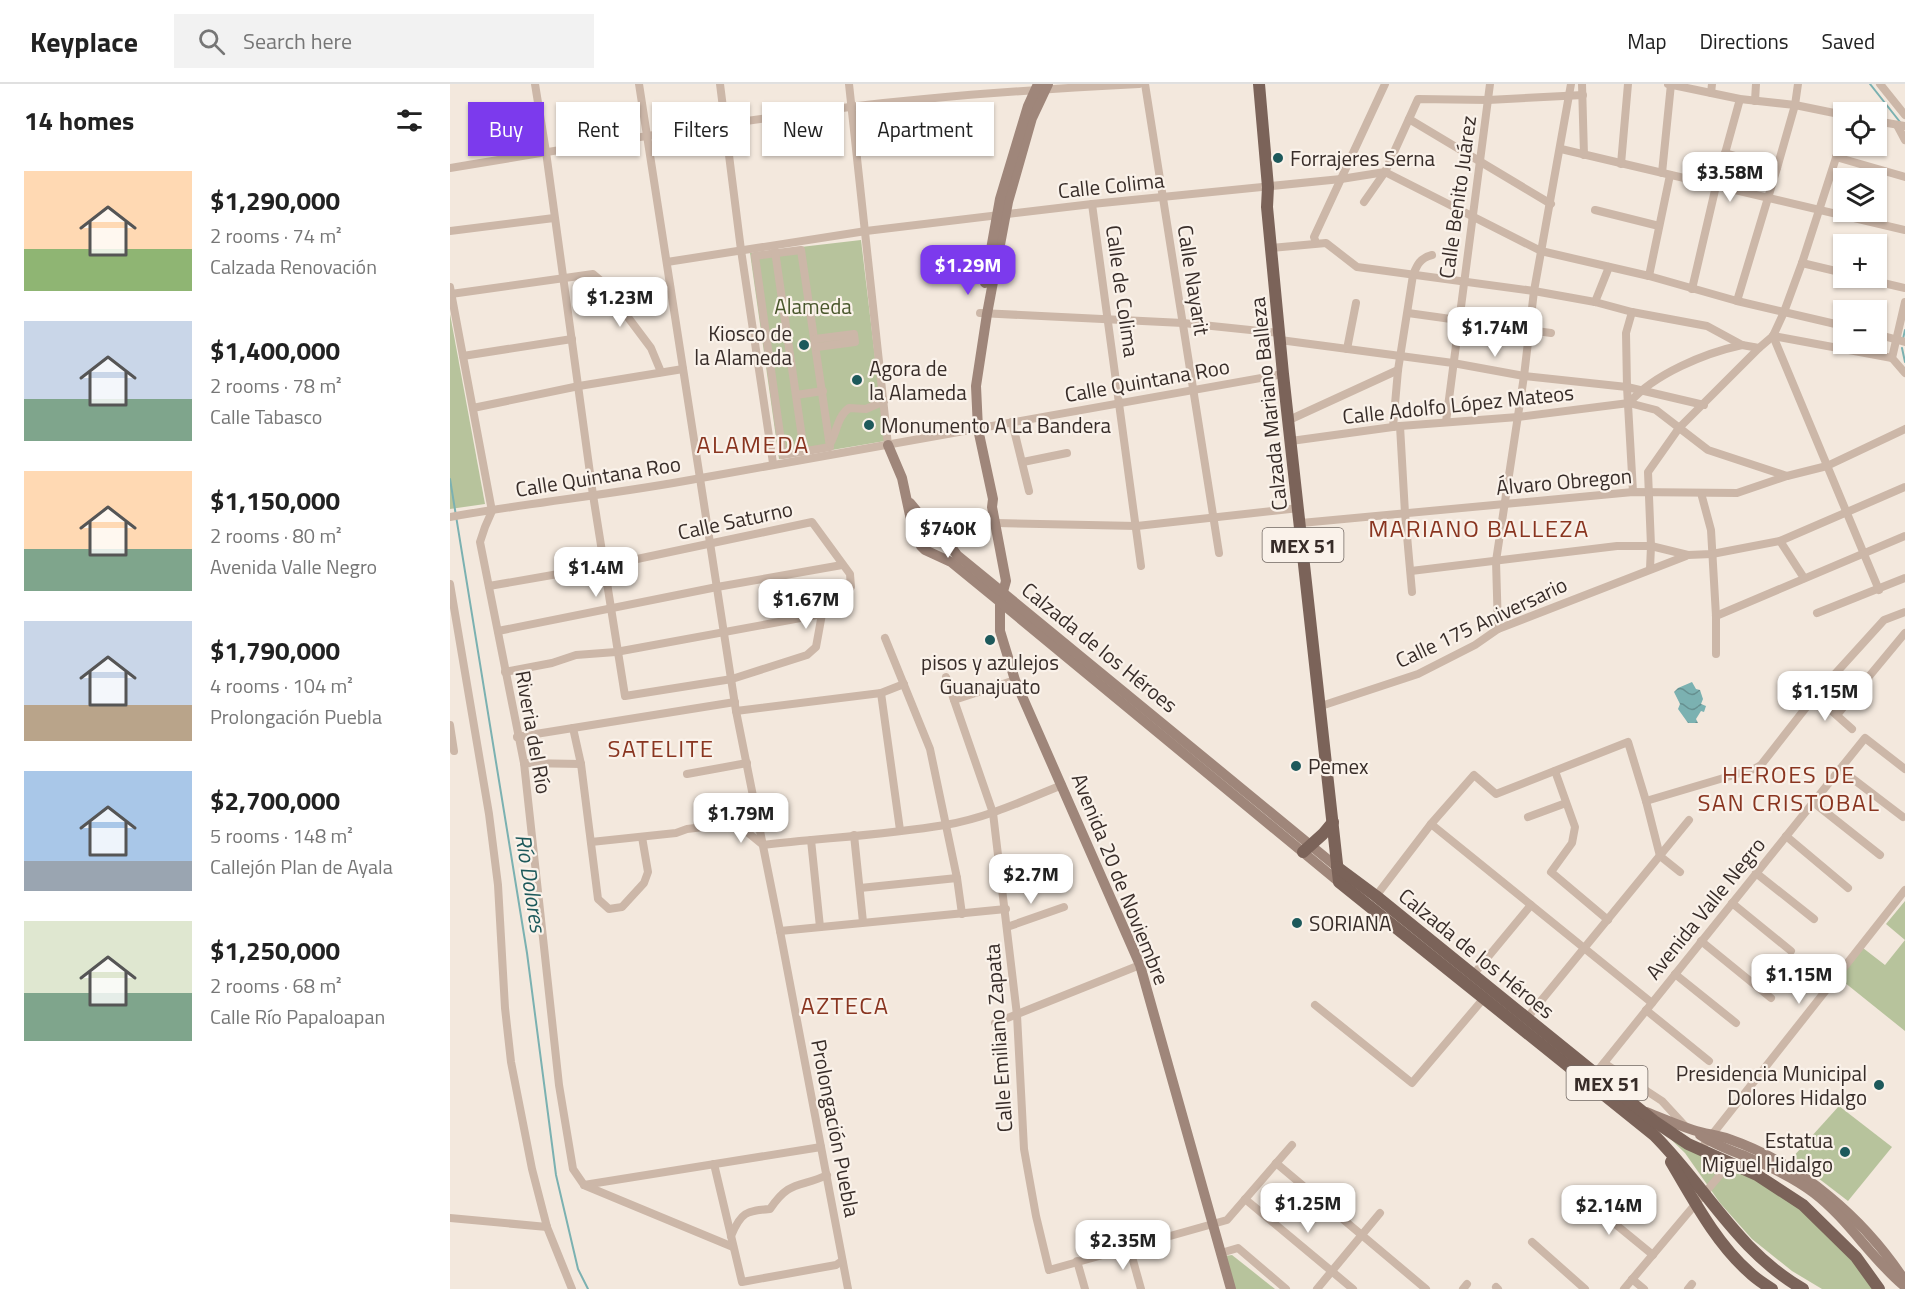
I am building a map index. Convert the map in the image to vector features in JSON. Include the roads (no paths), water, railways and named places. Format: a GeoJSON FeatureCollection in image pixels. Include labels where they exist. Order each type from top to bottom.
{"type":"FeatureCollection","features":[{"type":"Feature","properties":{"kind":"main road","name":"Calzada Mariano Balleza"},"geometry":{"type":"LineString","coordinates":[[1251,84],[1267,207],[1283,374],[1339,882]]}},
{"type":"Feature","properties":{"kind":"main road","name":"Calzada Mariano Balleza"},"geometry":{"type":"LineString","coordinates":[[1259,84],[1264,187]]}},
{"type":"Feature","properties":{"kind":"main road"},"geometry":{"type":"LineString","coordinates":[[1307,849],[1333,822]]}},
{"type":"Feature","properties":{"kind":"main road","name":"Calzada de los Héroes"},"geometry":{"type":"LineString","coordinates":[[1337,867],[1671,1134],[1707,1142],[1730,1163],[1757,1175],[1803,1205],[1840,1240],[1875,1287]]}},
{"type":"Feature","properties":{"kind":"main road","name":"Calzada de los Héroes"},"geometry":{"type":"LineString","coordinates":[[1339,882],[1654,1135],[1670,1150],[1746,1245],[1786,1280],[1803,1289]]}},
{"type":"Feature","properties":{"kind":"main road"},"geometry":{"type":"LineString","coordinates":[[1654,1135],[1696,1203],[1730,1252],[1748,1272],[1772,1289]]}},
{"type":"Feature","properties":{"kind":"street"},"geometry":{"type":"LineString","coordinates":[[535,84],[616,652],[625,696],[732,679],[807,655],[816,647],[822,614]]}},
{"type":"Feature","properties":{"kind":"street","name":"Prolongación Puebla"},"geometry":{"type":"LineString","coordinates":[[639,84],[736,706],[848,1289]]}},
{"type":"Feature","properties":{"kind":"street"},"geometry":{"type":"LineString","coordinates":[[720,84],[722,102]]}},
{"type":"Feature","properties":{"kind":"street"},"geometry":{"type":"LineString","coordinates":[[849,84],[867,231],[888,445],[902,478],[908,501]]}},
{"type":"Feature","properties":{"kind":"street"},"geometry":{"type":"LineString","coordinates":[[750,121],[852,107],[1041,87],[1139,84]]}},
{"type":"Feature","properties":{"kind":"street","name":"Calle Nayarit"},"geometry":{"type":"LineString","coordinates":[[1145,84],[1219,553]]}},
{"type":"Feature","properties":{"kind":"street"},"geometry":{"type":"LineString","coordinates":[[1316,243],[1314,237],[1385,84]]}},
{"type":"Feature","properties":{"kind":"street","name":"Calle Benito Juárez"},"geometry":{"type":"LineString","coordinates":[[1446,422],[1490,84]]}},
{"type":"Feature","properties":{"kind":"street"},"geometry":{"type":"LineString","coordinates":[[1498,629],[1496,561],[1524,376],[1534,291],[1571,84]]}},
{"type":"Feature","properties":{"kind":"street"},"geometry":{"type":"LineString","coordinates":[[1582,84],[1584,155]]}},
{"type":"Feature","properties":{"kind":"street"},"geometry":{"type":"LineString","coordinates":[[1621,164],[1628,84]]}},
{"type":"Feature","properties":{"kind":"street"},"geometry":{"type":"LineString","coordinates":[[1649,276],[1666,174],[1670,84],[1740,99],[1795,105],[1833,113]]}},
{"type":"Feature","properties":{"kind":"street"},"geometry":{"type":"LineString","coordinates":[[1711,93],[1712,84]]}},
{"type":"Feature","properties":{"kind":"street"},"geometry":{"type":"LineString","coordinates":[[1755,100],[1756,84]]}},
{"type":"Feature","properties":{"kind":"street"},"geometry":{"type":"LineString","coordinates":[[1737,301],[1795,105],[1798,84]]}},
{"type":"Feature","properties":{"kind":"street"},"geometry":{"type":"LineString","coordinates":[[1880,84],[1905,115]]}},
{"type":"Feature","properties":{"kind":"street","name":"Avenida 20 de Noviembre"},"geometry":{"type":"LineString","coordinates":[[1041,87],[1028,106],[1001,214],[970,386],[986,501],[992,507],[1006,581],[1002,597],[1000,631],[1015,680],[1140,965],[1231,1289]]}},
{"type":"Feature","properties":{"kind":"street"},"geometry":{"type":"LineString","coordinates":[[1364,202],[1385,172],[1418,99],[1488,100],[1583,95]]}},
{"type":"Feature","properties":{"kind":"street"},"geometry":{"type":"LineString","coordinates":[[1692,289],[1716,186],[1740,99]]}},
{"type":"Feature","properties":{"kind":"street"},"geometry":{"type":"LineString","coordinates":[[1409,119],[1551,204]]}},
{"type":"Feature","properties":{"kind":"street"},"geometry":{"type":"LineString","coordinates":[[1901,126],[1905,140]]}},
{"type":"Feature","properties":{"kind":"street"},"geometry":{"type":"LineString","coordinates":[[450,168],[652,135]]}},
{"type":"Feature","properties":{"kind":"street"},"geometry":{"type":"LineString","coordinates":[[1561,149],[1905,230]]}},
{"type":"Feature","properties":{"kind":"street"},"geometry":{"type":"LineString","coordinates":[[1725,153],[1777,168]]}},
{"type":"Feature","properties":{"kind":"street"},"geometry":{"type":"LineString","coordinates":[[729,156],[773,463]]}},
{"type":"Feature","properties":{"kind":"street"},"geometry":{"type":"LineString","coordinates":[[1650,569],[1648,472],[1679,428],[1773,336],[1802,263],[1836,157],[1905,177]]}},
{"type":"Feature","properties":{"kind":"street"},"geometry":{"type":"LineString","coordinates":[[1385,172],[1541,251],[1833,323]]}},
{"type":"Feature","properties":{"kind":"street","name":"Calle Colima"},"geometry":{"type":"LineString","coordinates":[[667,262],[741,250],[775,250],[867,231],[1001,214],[1341,179],[1385,172]]}},
{"type":"Feature","properties":{"kind":"street","name":"Calle de Colima"},"geometry":{"type":"LineString","coordinates":[[1092,204],[1141,566]]}},
{"type":"Feature","properties":{"kind":"street"},"geometry":{"type":"LineString","coordinates":[[1595,210],[1659,226]]}},
{"type":"Feature","properties":{"kind":"street"},"geometry":{"type":"LineString","coordinates":[[450,231],[554,218]]}},
{"type":"Feature","properties":{"kind":"street"},"geometry":{"type":"LineString","coordinates":[[1271,248],[1326,243],[1357,267],[1534,291],[1595,302],[1632,312],[1707,326],[1742,345],[1759,348]]}},
{"type":"Feature","properties":{"kind":"street"},"geometry":{"type":"LineString","coordinates":[[830,445],[801,250],[775,250],[754,256],[783,455],[830,447],[844,412],[849,408],[866,409],[884,401]]}},
{"type":"Feature","properties":{"kind":"street"},"geometry":{"type":"LineString","coordinates":[[775,250],[804,451]]}},
{"type":"Feature","properties":{"kind":"street"},"geometry":{"type":"LineString","coordinates":[[1412,592],[1396,427],[1398,370],[1413,276],[1417,263],[1432,255]]}},
{"type":"Feature","properties":{"kind":"street"},"geometry":{"type":"LineString","coordinates":[[1802,263],[1833,270]]}},
{"type":"Feature","properties":{"kind":"street"},"geometry":{"type":"LineString","coordinates":[[1595,302],[1609,267]]}},
{"type":"Feature","properties":{"kind":"street"},"geometry":{"type":"LineString","coordinates":[[492,512],[451,290],[593,274],[600,280],[651,348],[661,372]]}},
{"type":"Feature","properties":{"kind":"street"},"geometry":{"type":"LineString","coordinates":[[1887,284],[1905,288]]}},
{"type":"Feature","properties":{"kind":"street"},"geometry":{"type":"LineString","coordinates":[[1892,358],[1905,302]]}},
{"type":"Feature","properties":{"kind":"street"},"geometry":{"type":"LineString","coordinates":[[1347,349],[1356,303]]}},
{"type":"Feature","properties":{"kind":"street"},"geometry":{"type":"LineString","coordinates":[[1632,312],[1626,333],[1633,492]]}},
{"type":"Feature","properties":{"kind":"street"},"geometry":{"type":"LineString","coordinates":[[1408,313],[1551,333]]}},
{"type":"Feature","properties":{"kind":"street"},"geometry":{"type":"LineString","coordinates":[[983,314],[1183,323],[1279,336],[1399,357],[1453,363],[1524,376],[1627,387],[1704,405]]}},
{"type":"Feature","properties":{"kind":"street"},"geometry":{"type":"LineString","coordinates":[[1773,336],[1892,358],[1905,373]]}},
{"type":"Feature","properties":{"kind":"street"},"geometry":{"type":"LineString","coordinates":[[1773,336],[1879,590]]}},
{"type":"Feature","properties":{"kind":"street"},"geometry":{"type":"LineString","coordinates":[[1887,337],[1905,342]]}},
{"type":"Feature","properties":{"kind":"street"},"geometry":{"type":"LineString","coordinates":[[463,356],[572,339]]}},
{"type":"Feature","properties":{"kind":"street"},"geometry":{"type":"LineString","coordinates":[[1629,403],[1639,391],[1682,366],[1720,350],[1742,345]]}},
{"type":"Feature","properties":{"kind":"street"},"geometry":{"type":"LineString","coordinates":[[473,408],[579,386],[683,369]]}},
{"type":"Feature","properties":{"kind":"street"},"geometry":{"type":"LineString","coordinates":[[1289,420],[1398,370]]}},
{"type":"Feature","properties":{"kind":"street","name":"Calle Quintana Roo"},"geometry":{"type":"LineString","coordinates":[[450,518],[700,478],[773,463],[888,445],[1283,374]]}},
{"type":"Feature","properties":{"kind":"street"},"geometry":{"type":"LineString","coordinates":[[796,395],[823,391]]}},
{"type":"Feature","properties":{"kind":"street"},"geometry":{"type":"LineString","coordinates":[[1629,403],[1656,410],[1708,450],[1787,476]]}},
{"type":"Feature","properties":{"kind":"street","name":"Calle Adolfo López Mateos"},"geometry":{"type":"LineString","coordinates":[[1291,441],[1396,427],[1518,417],[1629,403]]}},
{"type":"Feature","properties":{"kind":"street"},"geometry":{"type":"LineString","coordinates":[[826,413],[838,424]]}},
{"type":"Feature","properties":{"kind":"street"},"geometry":{"type":"LineString","coordinates":[[1012,422],[1029,491]]}},
{"type":"Feature","properties":{"kind":"street","name":"Álvaro Obregon"},"geometry":{"type":"LineString","coordinates":[[1301,523],[1633,492],[1737,493],[1787,476],[1827,466],[1905,429]]}},
{"type":"Feature","properties":{"kind":"street"},"geometry":{"type":"LineString","coordinates":[[1023,462],[1067,453]]}},
{"type":"Feature","properties":{"kind":"street"},"geometry":{"type":"LineString","coordinates":[[1411,571],[1617,546],[1651,546],[1688,555],[1712,554],[1780,541],[1905,487]]}},
{"type":"Feature","properties":{"kind":"street"},"geometry":{"type":"LineString","coordinates":[[1701,493],[1711,530],[1716,654]]}},
{"type":"Feature","properties":{"kind":"street","name":"Calzada de los Héroes"},"geometry":{"type":"LineString","coordinates":[[908,501],[957,555],[1002,597],[1307,849],[1339,882]]}},
{"type":"Feature","properties":{"kind":"street","name":"Calzada de los Héroes"},"geometry":{"type":"LineString","coordinates":[[908,501],[911,520],[921,546],[951,562],[1002,597]]}},
{"type":"Feature","properties":{"kind":"street"},"geometry":{"type":"LineString","coordinates":[[996,523],[1137,526],[1299,508]]}},
{"type":"Feature","properties":{"kind":"street","name":"Riveria del Río"},"geometry":{"type":"LineString","coordinates":[[492,512],[480,542],[524,763],[559,1085],[573,1169],[584,1185]]}},
{"type":"Feature","properties":{"kind":"street","name":"Calle Saturno"},"geometry":{"type":"LineString","coordinates":[[489,586],[604,566],[812,522],[842,565]]}},
{"type":"Feature","properties":{"kind":"street"},"geometry":{"type":"LineString","coordinates":[[918,539],[927,527],[934,528]]}},
{"type":"Feature","properties":{"kind":"street"},"geometry":{"type":"LineString","coordinates":[[1716,616],[1905,536]]}},
{"type":"Feature","properties":{"kind":"street"},"geometry":{"type":"LineString","coordinates":[[929,552],[936,551],[943,538]]}},
{"type":"Feature","properties":{"kind":"street"},"geometry":{"type":"LineString","coordinates":[[1780,541],[1804,578]]}},
{"type":"Feature","properties":{"kind":"street","name":"Calle 175 Aniversario"},"geometry":{"type":"LineString","coordinates":[[1321,706],[1418,674],[1475,645],[1498,629],[1688,555]]}},
{"type":"Feature","properties":{"kind":"street"},"geometry":{"type":"LineString","coordinates":[[498,632],[717,586],[842,565],[849,574],[851,587],[822,614],[616,652],[576,655],[552,663],[505,672]]}},
{"type":"Feature","properties":{"kind":"street"},"geometry":{"type":"LineString","coordinates":[[1817,613],[1905,578]]}},
{"type":"Feature","properties":{"kind":"street"},"geometry":{"type":"LineString","coordinates":[[450,584],[489,814],[498,885],[510,1062],[532,1169],[547,1227],[572,1289]]}},
{"type":"Feature","properties":{"kind":"street"},"geometry":{"type":"LineString","coordinates":[[1646,801],[1761,765],[1815,696],[1884,620],[1905,612]]}},
{"type":"Feature","properties":{"kind":"street"},"geometry":{"type":"LineString","coordinates":[[1837,715],[1905,633]]}},
{"type":"Feature","properties":{"kind":"street"},"geometry":{"type":"LineString","coordinates":[[885,638],[930,749],[957,878],[962,914]]}},
{"type":"Feature","properties":{"kind":"street","name":"Calle Emiliano Zapata"},"geometry":{"type":"LineString","coordinates":[[946,677],[993,813],[1017,1015],[1024,1149],[1036,1216],[1049,1270],[1077,1261]]}},
{"type":"Feature","properties":{"kind":"street"},"geometry":{"type":"LineString","coordinates":[[954,700],[1015,680]]}},
{"type":"Feature","properties":{"kind":"street"},"geometry":{"type":"LineString","coordinates":[[517,737],[736,706],[881,693],[904,684]]}},
{"type":"Feature","properties":{"kind":"street"},"geometry":{"type":"LineString","coordinates":[[881,693],[900,830]]}},
{"type":"Feature","properties":{"kind":"street"},"geometry":{"type":"LineString","coordinates":[[1815,696],[1852,729]]}},
{"type":"Feature","properties":{"kind":"street"},"geometry":{"type":"LineString","coordinates":[[450,725],[454,751]]}},
{"type":"Feature","properties":{"kind":"street"},"geometry":{"type":"LineString","coordinates":[[573,728],[581,764],[598,899],[609,909],[622,907],[644,883],[648,872],[642,837]]}},
{"type":"Feature","properties":{"kind":"street","name":"Avenida Valle Negro"},"geometry":{"type":"LineString","coordinates":[[1595,1074],[1865,738],[1905,769]]}},
{"type":"Feature","properties":{"kind":"street"},"geometry":{"type":"LineString","coordinates":[[1376,896],[1431,824],[1474,775],[1496,794],[1628,742],[1660,856],[1680,872]]}},
{"type":"Feature","properties":{"kind":"street"},"geometry":{"type":"LineString","coordinates":[[524,763],[581,764]]}},
{"type":"Feature","properties":{"kind":"street"},"geometry":{"type":"LineString","coordinates":[[687,774],[747,763]]}},
{"type":"Feature","properties":{"kind":"street"},"geometry":{"type":"LineString","coordinates":[[1840,769],[1903,817]]}},
{"type":"Feature","properties":{"kind":"street"},"geometry":{"type":"LineString","coordinates":[[1555,771],[1575,827],[1572,843],[1551,872],[1608,920]]}},
{"type":"Feature","properties":{"kind":"street"},"geometry":{"type":"LineString","coordinates":[[736,823],[763,845],[946,825],[993,813],[1062,786]]}},
{"type":"Feature","properties":{"kind":"street"},"geometry":{"type":"LineString","coordinates":[[1814,802],[1880,855]]}},
{"type":"Feature","properties":{"kind":"street"},"geometry":{"type":"LineString","coordinates":[[1528,816],[1566,803]]}},
{"type":"Feature","properties":{"kind":"street"},"geometry":{"type":"LineString","coordinates":[[591,842],[736,823],[757,814]]}},
{"type":"Feature","properties":{"kind":"street"},"geometry":{"type":"LineString","coordinates":[[1527,1018],[1689,820]]}},
{"type":"Feature","properties":{"kind":"street"},"geometry":{"type":"LineString","coordinates":[[1431,824],[1584,948],[1709,1061]]}},
{"type":"Feature","properties":{"kind":"street"},"geometry":{"type":"LineString","coordinates":[[854,835],[863,922]]}},
{"type":"Feature","properties":{"kind":"street"},"geometry":{"type":"LineString","coordinates":[[1786,836],[1848,888]]}},
{"type":"Feature","properties":{"kind":"street"},"geometry":{"type":"LineString","coordinates":[[811,840],[820,927]]}},
{"type":"Feature","properties":{"kind":"street","name":"Calzada de los Héroes"},"geometry":{"type":"LineString","coordinates":[[1307,849],[1337,867]]}},
{"type":"Feature","properties":{"kind":"street"},"geometry":{"type":"LineString","coordinates":[[1003,887],[1049,870]]}},
{"type":"Feature","properties":{"kind":"street"},"geometry":{"type":"LineString","coordinates":[[1756,873],[1814,919]]}},
{"type":"Feature","properties":{"kind":"street"},"geometry":{"type":"LineString","coordinates":[[860,888],[957,878]]}},
{"type":"Feature","properties":{"kind":"street"},"geometry":{"type":"LineString","coordinates":[[1707,1142],[1905,890]]}},
{"type":"Feature","properties":{"kind":"street"},"geometry":{"type":"LineString","coordinates":[[1732,903],[1791,951]]}},
{"type":"Feature","properties":{"kind":"street"},"geometry":{"type":"LineString","coordinates":[[1473,975],[1531,905]]}},
{"type":"Feature","properties":{"kind":"street"},"geometry":{"type":"LineString","coordinates":[[1007,927],[1064,907]]}},
{"type":"Feature","properties":{"kind":"street"},"geometry":{"type":"LineString","coordinates":[[780,931],[1006,909]]}},
{"type":"Feature","properties":{"kind":"street"},"geometry":{"type":"LineString","coordinates":[[1701,941],[1771,998]]}},
{"type":"Feature","properties":{"kind":"street"},"geometry":{"type":"LineString","coordinates":[[995,1023],[1140,965]]}},
{"type":"Feature","properties":{"kind":"street"},"geometry":{"type":"LineString","coordinates":[[1675,974],[1736,1023]]}},
{"type":"Feature","properties":{"kind":"street"},"geometry":{"type":"LineString","coordinates":[[1315,1005],[1412,1083],[1484,998]]}},
{"type":"Feature","properties":{"kind":"street"},"geometry":{"type":"LineString","coordinates":[[1604,1063],[1662,1101],[1690,1129],[1707,1142],[1729,1139],[1820,1189],[1845,1209],[1905,1287]]}},
{"type":"Feature","properties":{"kind":"street"},"geometry":{"type":"LineString","coordinates":[[1640,1110],[1690,1129]]}},
{"type":"Feature","properties":{"kind":"street"},"geometry":{"type":"LineString","coordinates":[[1085,1289],[1077,1261],[1227,1220],[1292,1145]]}},
{"type":"Feature","properties":{"kind":"street"},"geometry":{"type":"LineString","coordinates":[[584,1185],[821,1147]]}},
{"type":"Feature","properties":{"kind":"street"},"geometry":{"type":"LineString","coordinates":[[1276,1163],[1426,1289]]}},
{"type":"Feature","properties":{"kind":"street"},"geometry":{"type":"LineString","coordinates":[[1624,1289],[1730,1163]]}},
{"type":"Feature","properties":{"kind":"street"},"geometry":{"type":"LineString","coordinates":[[714,1164],[742,1282],[842,1262]]}},
{"type":"Feature","properties":{"kind":"street"},"geometry":{"type":"LineString","coordinates":[[731,1236],[736,1222],[749,1211],[770,1209],[780,1194],[797,1184],[815,1180],[827,1174]]}},
{"type":"Feature","properties":{"kind":"street"},"geometry":{"type":"LineString","coordinates":[[584,1185],[733,1247]]}},
{"type":"Feature","properties":{"kind":"street"},"geometry":{"type":"LineString","coordinates":[[1581,1196],[1653,1255]]}},
{"type":"Feature","properties":{"kind":"street"},"geometry":{"type":"LineString","coordinates":[[1245,1199],[1353,1289]]}},
{"type":"Feature","properties":{"kind":"street"},"geometry":{"type":"LineString","coordinates":[[1317,1289],[1380,1213]]}},
{"type":"Feature","properties":{"kind":"street"},"geometry":{"type":"LineString","coordinates":[[450,1218],[547,1227]]}},
{"type":"Feature","properties":{"kind":"street"},"geometry":{"type":"LineString","coordinates":[[1532,1242],[1585,1289]]}},
{"type":"Feature","properties":{"kind":"street"},"geometry":{"type":"LineString","coordinates":[[1129,1246],[1141,1289]]}},
{"type":"Feature","properties":{"kind":"street"},"geometry":{"type":"LineString","coordinates":[[1221,1253],[1238,1248],[1286,1289]]}},
{"type":"Feature","properties":{"kind":"street"},"geometry":{"type":"LineString","coordinates":[[1875,1287],[1893,1270]]}},
{"type":"Feature","properties":{"kind":"street"},"geometry":{"type":"LineString","coordinates":[[1893,1270],[1905,1281]]}},
{"type":"Feature","properties":{"kind":"street"},"geometry":{"type":"LineString","coordinates":[[1632,1279],[1644,1289]]}},
{"type":"Feature","properties":{"kind":"water"},"geometry":{"type":"Polygon","coordinates":[[[1692,682],[1696,689],[1700,690],[1703,699],[1701,704],[1706,706],[1704,712],[1701,711],[1696,719],[1698,723],[1688,723],[1678,709],[1680,704],[1674,692],[1692,682]]]}},
{"type":"Feature","properties":{"kind":"waterway"},"geometry":{"type":"LineString","coordinates":[[1870,84],[1900,122]]}},
{"type":"Feature","properties":{"kind":"waterway"},"geometry":{"type":"LineString","coordinates":[[1903,339],[1905,330]]}},
{"type":"Feature","properties":{"kind":"waterway"},"geometry":{"type":"LineString","coordinates":[[1902,348],[1905,362]]}},
{"type":"Feature","properties":{"kind":"waterway","name":"Río Dolores"},"geometry":{"type":"LineString","coordinates":[[450,479],[527,953],[556,1175],[578,1269],[588,1289]]}},
{"type":"Feature","properties":{"kind":"place","name":"Forrajeres Serna"},"geometry":{"type":"Point","coordinates":[1278,158]}},
{"type":"Feature","properties":{"kind":"place","name":"Kiosco de la Alameda"},"geometry":{"type":"Point","coordinates":[804,345]}},
{"type":"Feature","properties":{"kind":"place","name":"Agora de la Alameda"},"geometry":{"type":"Point","coordinates":[857,380]}},
{"type":"Feature","properties":{"kind":"place","name":"Monumento A La Bandera"},"geometry":{"type":"Point","coordinates":[869,425]}},
{"type":"Feature","properties":{"kind":"place","name":"pisos y azulejos Guanajuato"},"geometry":{"type":"Point","coordinates":[990,640]}},
{"type":"Feature","properties":{"kind":"place","name":"Pemex"},"geometry":{"type":"Point","coordinates":[1296,766]}},
{"type":"Feature","properties":{"kind":"place","name":"SORIANA"},"geometry":{"type":"Point","coordinates":[1297,923]}},
{"type":"Feature","properties":{"kind":"place","name":"Presidencia Municipal Dolores Hidalgo"},"geometry":{"type":"Point","coordinates":[1879,1085]}},
{"type":"Feature","properties":{"kind":"place","name":"Estatua Miguel Hidalgo"},"geometry":{"type":"Point","coordinates":[1845,1152]}},
{"type":"Feature","properties":{"kind":"district","name":"ALAMEDA"},"geometry":{"type":"Point","coordinates":[753,444]}},
{"type":"Feature","properties":{"kind":"district","name":"MARIANO BALLEZA"},"geometry":{"type":"Point","coordinates":[1479,528]}},
{"type":"Feature","properties":{"kind":"district","name":"SATELITE"},"geometry":{"type":"Point","coordinates":[661,748]}},
{"type":"Feature","properties":{"kind":"district","name":"HEROES DE SAN CRISTOBAL"},"geometry":{"type":"Point","coordinates":[1789,788]}},
{"type":"Feature","properties":{"kind":"district","name":"AZTECA"},"geometry":{"type":"Point","coordinates":[845,1005]}},
{"type":"Feature","properties":{"kind":"park label","name":"Alameda"},"geometry":{"type":"Point","coordinates":[813,306]}}]}
